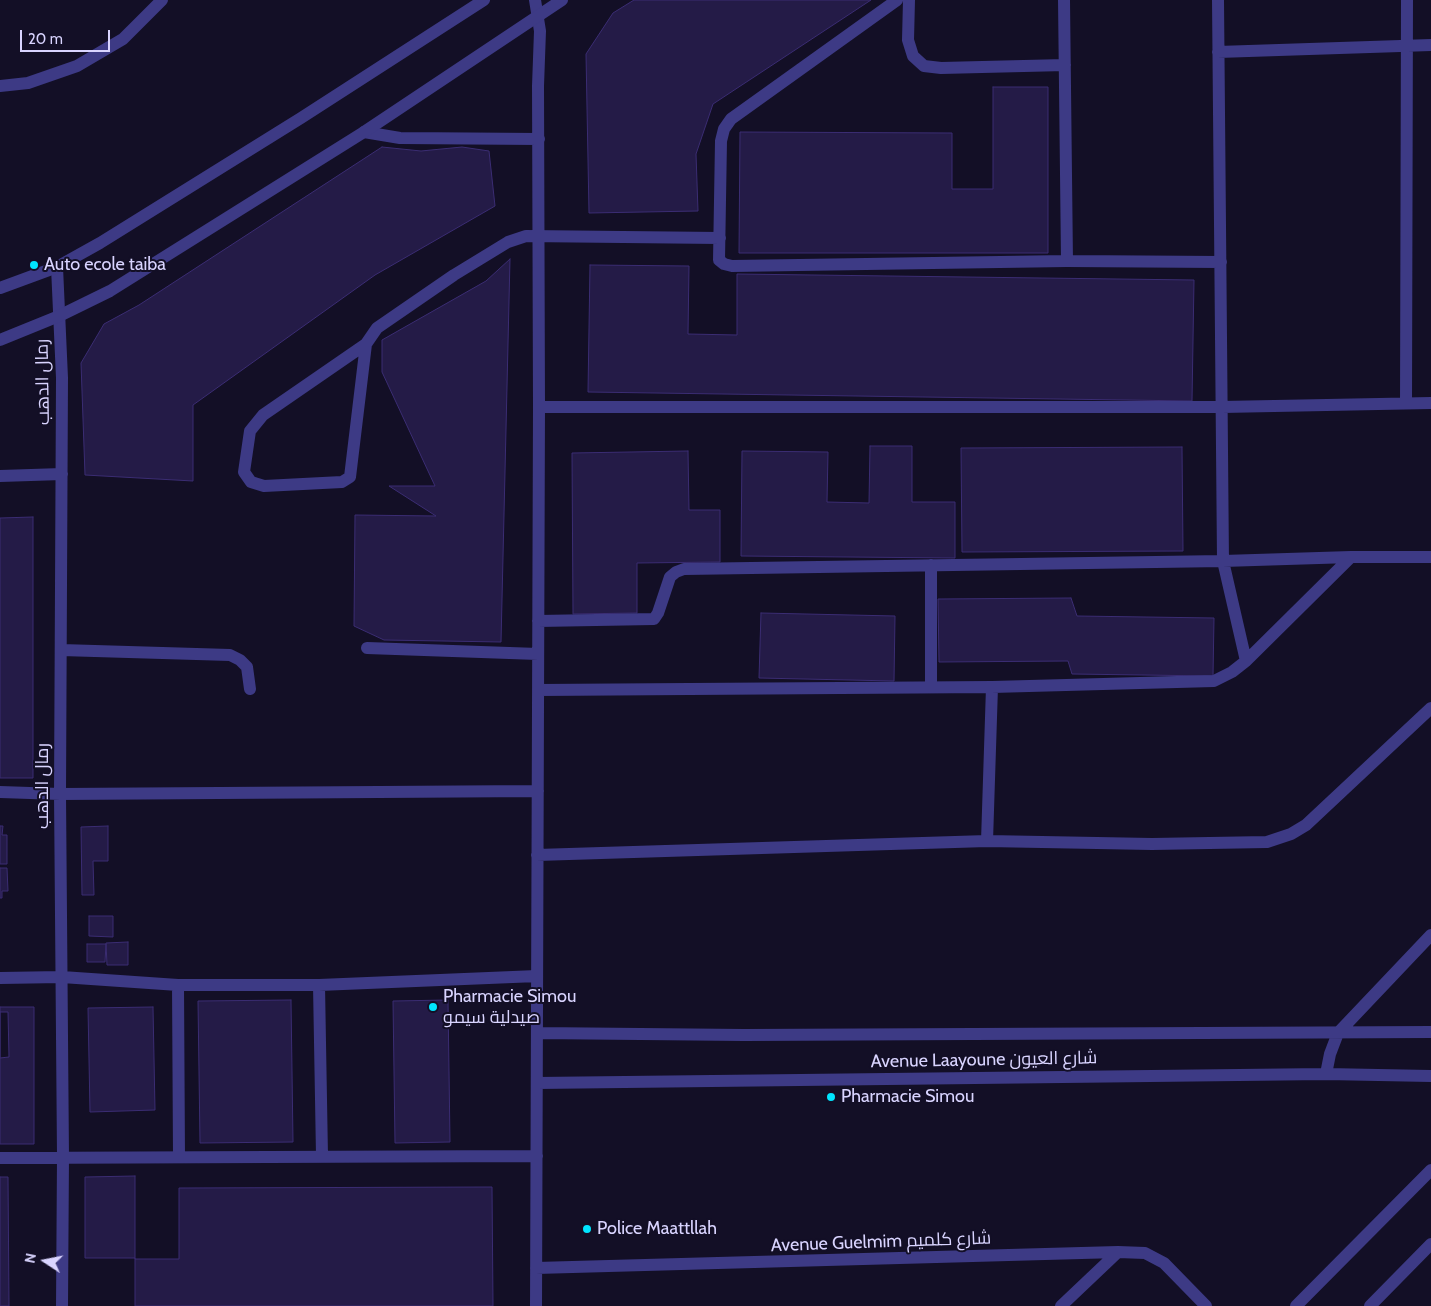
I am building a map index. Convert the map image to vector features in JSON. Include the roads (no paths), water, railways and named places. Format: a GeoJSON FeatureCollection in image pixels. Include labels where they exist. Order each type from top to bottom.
{"type":"FeatureCollection","features":[{"type":"Feature","properties":{"kind":"street"},"geometry":{"type":"LineString","coordinates":[[0,86],[28,83],[78,66],[122,39],[162,0]]}},
{"type":"Feature","properties":{"kind":"street"},"geometry":{"type":"LineString","coordinates":[[0,288],[57,267],[100,243],[293,123],[484,0]]}},
{"type":"Feature","properties":{"kind":"street"},"geometry":{"type":"LineString","coordinates":[[535,0],[539,15],[540,31],[538,86],[539,407],[536,1306]]}},
{"type":"Feature","properties":{"kind":"street"},"geometry":{"type":"LineString","coordinates":[[0,340],[60,316],[110,291],[364,132],[562,0]]}},
{"type":"Feature","properties":{"kind":"street"},"geometry":{"type":"LineString","coordinates":[[897,0],[731,119],[724,129],[721,141],[719,260],[724,264],[732,266],[1067,260],[1221,262]]}},
{"type":"Feature","properties":{"kind":"street"},"geometry":{"type":"LineString","coordinates":[[909,0],[908,40],[913,56],[924,66],[941,68],[1065,65]]}},
{"type":"Feature","properties":{"kind":"street"},"geometry":{"type":"LineString","coordinates":[[1064,0],[1067,260]]}},
{"type":"Feature","properties":{"kind":"street"},"geometry":{"type":"LineString","coordinates":[[1218,0],[1223,561],[1246,660]]}},
{"type":"Feature","properties":{"kind":"street"},"geometry":{"type":"LineString","coordinates":[[1406,0],[1406,403]]}},
{"type":"Feature","properties":{"kind":"street"},"geometry":{"type":"LineString","coordinates":[[1218,52],[1431,45]]}},
{"type":"Feature","properties":{"kind":"street"},"geometry":{"type":"LineString","coordinates":[[364,132],[400,138],[539,139]]}},
{"type":"Feature","properties":{"kind":"street"},"geometry":{"type":"LineString","coordinates":[[366,344],[350,477],[342,482],[274,486],[264,486],[250,482],[244,472],[250,431],[262,415],[366,344],[377,328],[454,275],[508,242],[526,236],[720,238]]}},
{"type":"Feature","properties":{"kind":"street","name":"رمال الدهب"},"geometry":{"type":"LineString","coordinates":[[57,267],[62,378],[60,794],[63,1157],[62,1306]]}},
{"type":"Feature","properties":{"kind":"street"},"geometry":{"type":"LineString","coordinates":[[539,407],[1222,407],[1431,403]]}},
{"type":"Feature","properties":{"kind":"street"},"geometry":{"type":"LineString","coordinates":[[0,476],[62,474]]}},
{"type":"Feature","properties":{"kind":"street"},"geometry":{"type":"LineString","coordinates":[[538,621],[654,619],[658,613],[670,577],[684,569],[1223,561],[1351,556],[1431,557]]}},
{"type":"Feature","properties":{"kind":"street"},"geometry":{"type":"LineString","coordinates":[[538,690],[992,687],[1214,682],[1232,672],[1246,660],[1351,556]]}},
{"type":"Feature","properties":{"kind":"street"},"geometry":{"type":"LineString","coordinates":[[931,565],[931,686]]}},
{"type":"Feature","properties":{"kind":"street"},"geometry":{"type":"LineString","coordinates":[[367,648],[538,654]]}},
{"type":"Feature","properties":{"kind":"street"},"geometry":{"type":"LineString","coordinates":[[61,650],[230,655],[240,660],[247,667],[250,689]]}},
{"type":"Feature","properties":{"kind":"street"},"geometry":{"type":"LineString","coordinates":[[986,841],[992,687]]}},
{"type":"Feature","properties":{"kind":"street"},"geometry":{"type":"LineString","coordinates":[[538,855],[986,841],[1152,844],[1267,842],[1291,834],[1306,824],[1431,708]]}},
{"type":"Feature","properties":{"kind":"street"},"geometry":{"type":"LineString","coordinates":[[0,792],[60,794],[538,791]]}},
{"type":"Feature","properties":{"kind":"street"},"geometry":{"type":"LineString","coordinates":[[1326,1074],[1330,1054],[1338,1033],[1431,935]]}},
{"type":"Feature","properties":{"kind":"street"},"geometry":{"type":"LineString","coordinates":[[0,978],[62,977],[178,985],[319,985],[538,976]]}},
{"type":"Feature","properties":{"kind":"street"},"geometry":{"type":"LineString","coordinates":[[178,985],[179,1157]]}},
{"type":"Feature","properties":{"kind":"street"},"geometry":{"type":"LineString","coordinates":[[319,985],[322,1156]]}},
{"type":"Feature","properties":{"kind":"street","name":"Avenue Laayoune شارع العيون"},"geometry":{"type":"LineString","coordinates":[[537,1033],[744,1035],[1431,1032]]}},
{"type":"Feature","properties":{"kind":"street","name":"Avenue Laayoune شارع العيون"},"geometry":{"type":"LineString","coordinates":[[537,1083],[1326,1074],[1431,1076]]}},
{"type":"Feature","properties":{"kind":"street"},"geometry":{"type":"LineString","coordinates":[[0,1158],[537,1156]]}},
{"type":"Feature","properties":{"kind":"street"},"geometry":{"type":"LineString","coordinates":[[1296,1306],[1431,1170]]}},
{"type":"Feature","properties":{"kind":"street"},"geometry":{"type":"LineString","coordinates":[[1370,1306],[1431,1244]]}},
{"type":"Feature","properties":{"kind":"street"},"geometry":{"type":"LineString","coordinates":[[1061,1306],[1118,1252]]}},
{"type":"Feature","properties":{"kind":"street","name":"Avenue Guelmim شارع كلميم"},"geometry":{"type":"LineString","coordinates":[[536,1268],[1118,1252],[1145,1253],[1164,1262],[1206,1306]]}},
{"type":"Feature","properties":{"kind":"place","name":"Auto ecole taiba"},"geometry":{"type":"Point","coordinates":[34,265]}},
{"type":"Feature","properties":{"kind":"place","name":"Pharmacie Simou صيدلية سيمو"},"geometry":{"type":"Point","coordinates":[433,1007]}},
{"type":"Feature","properties":{"kind":"place","name":"Pharmacie Simou"},"geometry":{"type":"Point","coordinates":[831,1097]}},
{"type":"Feature","properties":{"kind":"place","name":"Police Maattllah"},"geometry":{"type":"Point","coordinates":[587,1229]}}]}
